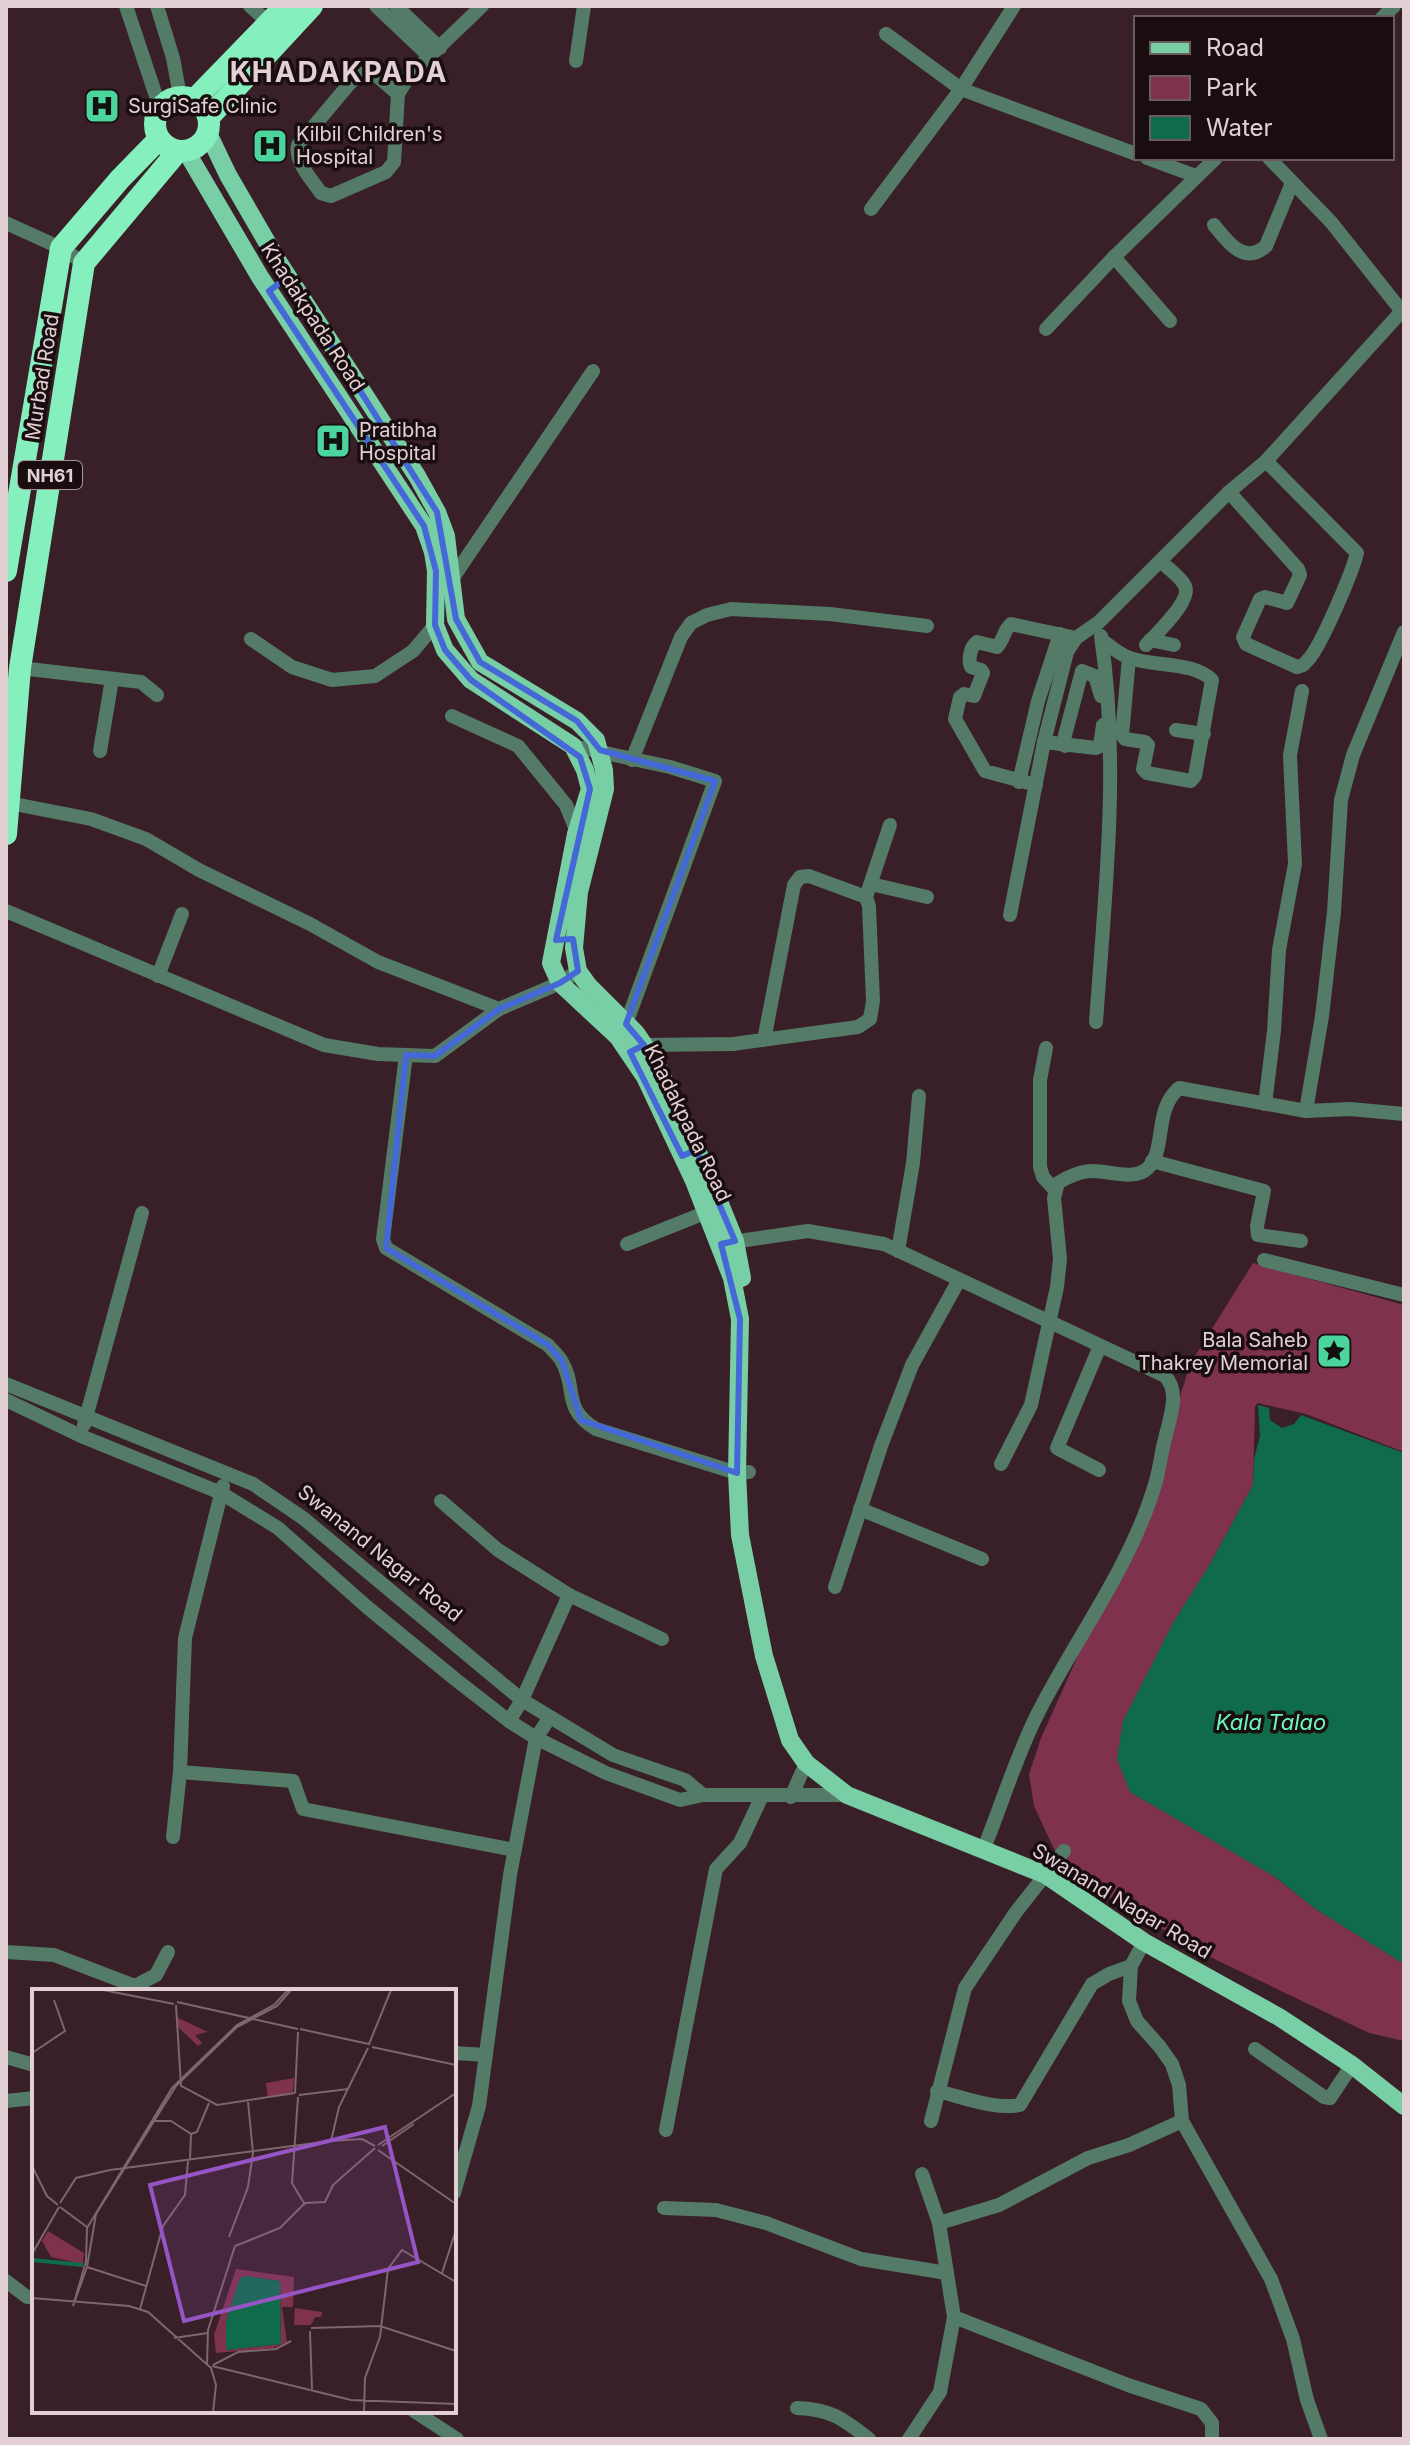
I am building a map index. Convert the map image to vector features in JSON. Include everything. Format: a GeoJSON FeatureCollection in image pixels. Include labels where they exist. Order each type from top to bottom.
{"type":"FeatureCollection","features":[{"type":"Feature","properties":{"kind":"highway"},"geometry":{"type":"LineString","coordinates":[[61,248],[120,179],[174,147],[200,145],[198,111],[268,22],[285,6]]}},
{"type":"Feature","properties":{"kind":"highway"},"geometry":{"type":"LineString","coordinates":[[198,111],[312,6]]}},
{"type":"Feature","properties":{"kind":"highway"},"geometry":{"type":"LineString","coordinates":[[174,147],[155,123],[160,108],[172,98],[198,111]]}},
{"type":"Feature","properties":{"kind":"highway"},"geometry":{"type":"LineString","coordinates":[[84,263],[174,147]]}},
{"type":"Feature","properties":{"kind":"highway","name":"NH61"},"geometry":{"type":"LineString","coordinates":[[6,571],[61,248]]}},
{"type":"Feature","properties":{"kind":"highway","name":"Murbad Road"},"geometry":{"type":"LineString","coordinates":[[6,834],[20,668],[84,263]]}},
{"type":"Feature","properties":{"kind":"main road","name":"Khadakpada Road"},"geometry":{"type":"LineString","coordinates":[[198,111],[228,175],[283,270],[437,512],[446,536],[456,619],[480,662],[577,721],[596,740],[600,750]]}},
{"type":"Feature","properties":{"kind":"main road","name":"Khadakpada Road"},"geometry":{"type":"LineString","coordinates":[[174,147],[424,526],[436,571],[435,625],[445,650],[471,680],[573,746]]}},
{"type":"Feature","properties":{"kind":"main road"},"geometry":{"type":"LineString","coordinates":[[264,284],[283,270]]}},
{"type":"Feature","properties":{"kind":"main road"},"geometry":{"type":"LineString","coordinates":[[382,462],[398,449]]}},
{"type":"Feature","properties":{"kind":"main road"},"geometry":{"type":"LineString","coordinates":[[560,983],[551,963],[576,834],[590,789],[580,757],[573,746]]}},
{"type":"Feature","properties":{"kind":"main road"},"geometry":{"type":"LineString","coordinates":[[578,971],[575,939],[579,892],[605,789],[600,750]]}},
{"type":"Feature","properties":{"kind":"main road"},"geometry":{"type":"LineString","coordinates":[[556,940],[575,939]]}},
{"type":"Feature","properties":{"kind":"main road","name":"Khadakpada Road"},"geometry":{"type":"LineString","coordinates":[[578,971],[626,1024],[665,1101],[728,1243],[748,1317],[743,1473],[746,1533],[802,1756]]}},
{"type":"Feature","properties":{"kind":"main road","name":"Khadakpada Road"},"geometry":{"type":"LineString","coordinates":[[560,983],[618,1037],[637,1048]]}},
{"type":"Feature","properties":{"kind":"main road","name":"Khadakpada Road"},"geometry":{"type":"LineString","coordinates":[[689,1153],[707,1212],[728,1243]]}},
{"type":"Feature","properties":{"kind":"main road"},"geometry":{"type":"LineString","coordinates":[[802,1756],[847,1795]]}},
{"type":"Feature","properties":{"kind":"main road","name":"Swanand Nagar Road"},"geometry":{"type":"LineString","coordinates":[[847,1795],[1046,1875],[1144,1942],[1279,2017],[1352,2065],[1404,2106]]}},
{"type":"Feature","properties":{"kind":"street"},"geometry":{"type":"LineString","coordinates":[[126,6],[160,108]]}},
{"type":"Feature","properties":{"kind":"street"},"geometry":{"type":"LineString","coordinates":[[157,6],[173,58],[198,111]]}},
{"type":"Feature","properties":{"kind":"street"},"geometry":{"type":"LineString","coordinates":[[250,6],[268,22]]}},
{"type":"Feature","properties":{"kind":"street"},"geometry":{"type":"LineString","coordinates":[[376,6],[436,53]]}},
{"type":"Feature","properties":{"kind":"street"},"geometry":{"type":"LineString","coordinates":[[396,6],[436,53]]}},
{"type":"Feature","properties":{"kind":"street"},"geometry":{"type":"LineString","coordinates":[[398,94],[377,76],[361,74],[298,145],[298,158],[321,193],[331,196],[386,172],[394,162],[398,94],[409,76],[482,6]]}},
{"type":"Feature","properties":{"kind":"street"},"geometry":{"type":"LineString","coordinates":[[576,61],[584,6]]}},
{"type":"Feature","properties":{"kind":"street"},"geometry":{"type":"LineString","coordinates":[[871,209],[961,89],[1014,6]]}},
{"type":"Feature","properties":{"kind":"street"},"geometry":{"type":"LineString","coordinates":[[886,34],[961,89],[1134,153]]}},
{"type":"Feature","properties":{"kind":"street"},"geometry":{"type":"LineString","coordinates":[[1154,160],[1196,176]]}},
{"type":"Feature","properties":{"kind":"street"},"geometry":{"type":"LineString","coordinates":[[1046,329],[1114,257],[1214,160]]}},
{"type":"Feature","properties":{"kind":"street"},"geometry":{"type":"LineString","coordinates":[[1019,782],[1018,749],[1061,650],[1099,622],[1229,492],[1266,461],[1403,313],[1331,222],[1271,160]]}},
{"type":"Feature","properties":{"kind":"street"},"geometry":{"type":"LineString","coordinates":[[1214,225],[1235,250],[1251,254],[1261,251],[1266,246],[1292,183]]}},
{"type":"Feature","properties":{"kind":"street"},"geometry":{"type":"LineString","coordinates":[[6,223],[61,248],[84,263]]}},
{"type":"Feature","properties":{"kind":"street"},"geometry":{"type":"LineString","coordinates":[[1114,257],[1170,321]]}},
{"type":"Feature","properties":{"kind":"street"},"geometry":{"type":"LineString","coordinates":[[251,639],[292,667],[332,680],[375,676],[413,651],[435,625],[450,581],[593,371]]}},
{"type":"Feature","properties":{"kind":"street"},"geometry":{"type":"LineString","coordinates":[[1229,492],[1300,575],[1287,603],[1265,597],[1260,599],[1243,637],[1246,644],[1297,667],[1305,664],[1316,648],[1353,569],[1357,553],[1266,461]]}},
{"type":"Feature","properties":{"kind":"street"},"geometry":{"type":"LineString","coordinates":[[1162,562],[1185,586],[1186,594],[1179,609],[1148,642],[1174,645]]}},
{"type":"Feature","properties":{"kind":"street"},"geometry":{"type":"LineString","coordinates":[[6,563],[35,571]]}},
{"type":"Feature","properties":{"kind":"street"},"geometry":{"type":"LineString","coordinates":[[632,760],[681,637],[691,623],[707,615],[731,609],[759,610],[830,614],[927,626]]}},
{"type":"Feature","properties":{"kind":"street"},"geometry":{"type":"LineString","coordinates":[[1096,1022],[1111,804],[1110,717],[1099,622]]}},
{"type":"Feature","properties":{"kind":"street"},"geometry":{"type":"LineString","coordinates":[[1018,749],[1042,748],[1056,742],[1065,746],[1096,748],[1100,746],[1104,718],[1095,676],[1082,671],[1061,650],[1011,624],[1005,629],[997,647],[977,642],[973,646],[969,662],[971,667],[983,673],[977,694],[960,697],[955,719],[985,771],[1036,785]]}},
{"type":"Feature","properties":{"kind":"street"},"geometry":{"type":"LineString","coordinates":[[1306,1111],[1322,1016],[1341,800],[1353,755],[1404,632]]}},
{"type":"Feature","properties":{"kind":"street"},"geometry":{"type":"LineString","coordinates":[[1102,640],[1129,658],[1161,663],[1209,676],[1212,680],[1204,734],[1195,776],[1191,781],[1147,773],[1143,769],[1148,745],[1125,739],[1122,735],[1129,658]]}},
{"type":"Feature","properties":{"kind":"street"},"geometry":{"type":"LineString","coordinates":[[1040,645],[1061,650]]}},
{"type":"Feature","properties":{"kind":"street"},"geometry":{"type":"LineString","coordinates":[[1010,915],[1061,650]]}},
{"type":"Feature","properties":{"kind":"street"},"geometry":{"type":"LineString","coordinates":[[20,668],[141,682],[157,695]]}},
{"type":"Feature","properties":{"kind":"street"},"geometry":{"type":"LineString","coordinates":[[1065,746],[1064,739],[1082,671]]}},
{"type":"Feature","properties":{"kind":"street"},"geometry":{"type":"LineString","coordinates":[[100,751],[112,679]]}},
{"type":"Feature","properties":{"kind":"street"},"geometry":{"type":"LineString","coordinates":[[1265,1104],[1279,950],[1295,864],[1290,755],[1302,691]]}},
{"type":"Feature","properties":{"kind":"street"},"geometry":{"type":"LineString","coordinates":[[452,716],[518,746],[566,805],[576,834],[592,850]]}},
{"type":"Feature","properties":{"kind":"street"},"geometry":{"type":"LineString","coordinates":[[1176,730],[1204,734]]}},
{"type":"Feature","properties":{"kind":"street"},"geometry":{"type":"LineString","coordinates":[[573,746],[670,767],[715,781],[626,1024]]}},
{"type":"Feature","properties":{"kind":"street"},"geometry":{"type":"LineString","coordinates":[[9,803],[91,819],[146,839],[199,870],[310,924],[378,962],[499,1009]]}},
{"type":"Feature","properties":{"kind":"street"},"geometry":{"type":"LineString","coordinates":[[637,1048],[733,1044],[858,1027],[870,1019],[873,1001],[868,890],[890,825]]}},
{"type":"Feature","properties":{"kind":"street"},"geometry":{"type":"LineString","coordinates":[[764,1040],[794,885],[800,877],[927,897]]}},
{"type":"Feature","properties":{"kind":"street"},"geometry":{"type":"LineString","coordinates":[[6,911],[324,1045],[378,1054],[435,1056],[499,1009],[560,983],[578,971]]}},
{"type":"Feature","properties":{"kind":"street"},"geometry":{"type":"LineString","coordinates":[[158,976],[182,914]]}},
{"type":"Feature","properties":{"kind":"street"},"geometry":{"type":"LineString","coordinates":[[1046,1048],[1040,1080],[1040,1167],[1043,1177],[1055,1190]]}},
{"type":"Feature","properties":{"kind":"street"},"geometry":{"type":"LineString","coordinates":[[406,1055],[383,1239],[386,1248],[548,1345],[562,1361],[575,1410],[581,1420],[596,1429],[743,1473]]}},
{"type":"Feature","properties":{"kind":"street"},"geometry":{"type":"LineString","coordinates":[[1001,1464],[1031,1405],[1049,1322],[1060,1259],[1055,1190],[1058,1183],[1090,1171],[1133,1175],[1143,1171],[1152,1161],[1167,1099],[1179,1088],[1306,1111],[1350,1109],[1404,1114]]}},
{"type":"Feature","properties":{"kind":"street"},"geometry":{"type":"LineString","coordinates":[[898,1251],[913,1163],[919,1096]]}},
{"type":"Feature","properties":{"kind":"street"},"geometry":{"type":"LineString","coordinates":[[1152,1161],[1264,1191],[1258,1235],[1301,1241]]}},
{"type":"Feature","properties":{"kind":"street"},"geometry":{"type":"LineString","coordinates":[[627,1244],[707,1212]]}},
{"type":"Feature","properties":{"kind":"street"},"geometry":{"type":"LineString","coordinates":[[81,1436],[142,1213]]}},
{"type":"Feature","properties":{"kind":"street"},"geometry":{"type":"LineString","coordinates":[[728,1243],[808,1231],[884,1244],[1165,1376],[1169,1381],[1173,1393],[1172,1409],[1156,1481],[1110,1588],[1036,1716],[984,1848]]}},
{"type":"Feature","properties":{"kind":"street"},"geometry":{"type":"LineString","coordinates":[[1264,1260],[1404,1295]]}},
{"type":"Feature","properties":{"kind":"street"},"geometry":{"type":"LineString","coordinates":[[835,1587],[912,1365],[959,1280]]}},
{"type":"Feature","properties":{"kind":"street"},"geometry":{"type":"LineString","coordinates":[[1099,1470],[1057,1448],[1100,1346]]}},
{"type":"Feature","properties":{"kind":"street","name":"Swanand Nagar Road"},"geometry":{"type":"LineString","coordinates":[[6,1384],[253,1484],[291,1509],[522,1700],[613,1755],[685,1780],[703,1795]]}},
{"type":"Feature","properties":{"kind":"street","name":"Swanand Nagar Road"},"geometry":{"type":"LineString","coordinates":[[6,1400],[81,1436],[221,1493],[278,1528],[367,1607],[509,1721],[606,1773],[680,1800],[703,1795],[847,1795]]}},
{"type":"Feature","properties":{"kind":"street"},"geometry":{"type":"LineString","coordinates":[[134,1456],[141,1439]]}},
{"type":"Feature","properties":{"kind":"street"},"geometry":{"type":"LineString","coordinates":[[173,1837],[180,1772],[185,1638],[228,1474]]}},
{"type":"Feature","properties":{"kind":"street"},"geometry":{"type":"LineString","coordinates":[[441,1501],[498,1550],[569,1595],[662,1639]]}},
{"type":"Feature","properties":{"kind":"street"},"geometry":{"type":"LineString","coordinates":[[278,1528],[291,1509]]}},
{"type":"Feature","properties":{"kind":"street"},"geometry":{"type":"LineString","coordinates":[[860,1509],[982,1559]]}},
{"type":"Feature","properties":{"kind":"street"},"geometry":{"type":"LineString","coordinates":[[509,1721],[522,1700],[569,1595]]}},
{"type":"Feature","properties":{"kind":"street"},"geometry":{"type":"LineString","coordinates":[[456,2186],[479,2106],[514,1850],[536,1738],[550,1717]]}},
{"type":"Feature","properties":{"kind":"street"},"geometry":{"type":"LineString","coordinates":[[606,1773],[613,1755]]}},
{"type":"Feature","properties":{"kind":"street"},"geometry":{"type":"LineString","coordinates":[[791,1797],[802,1756]]}},
{"type":"Feature","properties":{"kind":"street"},"geometry":{"type":"LineString","coordinates":[[653,1789],[659,1770]]}},
{"type":"Feature","properties":{"kind":"street"},"geometry":{"type":"LineString","coordinates":[[180,1772],[293,1781],[303,1809],[514,1850]]}},
{"type":"Feature","properties":{"kind":"street"},"geometry":{"type":"LineString","coordinates":[[666,2130],[716,1869],[740,1843],[762,1796]]}},
{"type":"Feature","properties":{"kind":"street"},"geometry":{"type":"LineString","coordinates":[[931,2121],[965,1988],[1016,1912],[1064,1851]]}},
{"type":"Feature","properties":{"kind":"street"},"geometry":{"type":"LineString","coordinates":[[1144,1942],[1131,1966],[1129,2001],[1137,2021],[1172,2064],[1179,2085],[1182,2121],[1271,2279],[1293,2339],[1307,2400],[1321,2439]]}},
{"type":"Feature","properties":{"kind":"street"},"geometry":{"type":"LineString","coordinates":[[6,1952],[54,1955],[137,1989],[156,1975],[168,1952]]}},
{"type":"Feature","properties":{"kind":"street"},"geometry":{"type":"LineString","coordinates":[[937,2091],[1011,2107],[1020,2105],[1092,1984],[1131,1966]]}},
{"type":"Feature","properties":{"kind":"street"},"geometry":{"type":"LineString","coordinates":[[1255,2049],[1324,2097],[1330,2098],[1336,2094],[1352,2065]]}},
{"type":"Feature","properties":{"kind":"street"},"geometry":{"type":"LineString","coordinates":[[456,2053],[486,2055]]}},
{"type":"Feature","properties":{"kind":"street"},"geometry":{"type":"LineString","coordinates":[[6,2057],[32,2064]]}},
{"type":"Feature","properties":{"kind":"street"},"geometry":{"type":"LineString","coordinates":[[6,2101],[32,2098]]}},
{"type":"Feature","properties":{"kind":"street"},"geometry":{"type":"LineString","coordinates":[[939,2223],[999,2205],[1088,2158],[1129,2145],[1182,2121]]}},
{"type":"Feature","properties":{"kind":"street"},"geometry":{"type":"LineString","coordinates":[[909,2439],[940,2392],[954,2317],[939,2223],[922,2174]]}},
{"type":"Feature","properties":{"kind":"street"},"geometry":{"type":"LineString","coordinates":[[664,2208],[716,2210],[766,2223],[861,2259],[947,2273]]}},
{"type":"Feature","properties":{"kind":"street"},"geometry":{"type":"LineString","coordinates":[[6,2281],[27,2297],[32,2297]]}},
{"type":"Feature","properties":{"kind":"street"},"geometry":{"type":"LineString","coordinates":[[954,2317],[1128,2385],[1201,2409],[1212,2423],[1212,2439]]}},
{"type":"Feature","properties":{"kind":"street"},"geometry":{"type":"LineString","coordinates":[[797,2408],[826,2411],[840,2417],[869,2439]]}},
{"type":"Feature","properties":{"kind":"street"},"geometry":{"type":"LineString","coordinates":[[417,2413],[457,2439]]}},
{"type":"Feature","properties":{"kind":"highlighted area"},"geometry":{"type":"Polygon","coordinates":[[[288,277],[437,512],[456,619],[480,662],[577,721],[600,750],[715,781],[626,1024],[644,1045],[630,1052],[682,1156],[696,1150],[735,1241],[721,1244],[740,1319],[737,1473],[581,1420],[562,1361],[548,1345],[386,1248],[406,1055],[435,1056],[499,1009],[560,983],[578,971],[573,939],[556,940],[590,789],[580,757],[471,680],[445,650],[435,625],[436,571],[424,526],[269,291],[288,277]]]}},
{"type":"Feature","properties":{"kind":"green space"},"geometry":{"type":"Polygon","coordinates":[[[1253,1263],[1404,1305],[1404,1452],[1306,1414],[1258,1403],[1255,1406],[1253,1485],[1210,1564],[1173,1623],[1130,1792],[1272,1875],[1317,1910],[1404,1964],[1404,2041],[1369,2033],[1208,1956],[1071,1875],[1053,1847],[1034,1806],[1029,1774],[1041,1738],[1151,1493],[1190,1364],[1253,1263]]]}},
{"type":"Feature","properties":{"kind":"water","name":"Kala Talao"},"geometry":{"type":"Polygon","coordinates":[[[1258,1405],[1269,1408],[1270,1420],[1282,1428],[1294,1424],[1301,1415],[1404,1453],[1404,1964],[1317,1910],[1275,1877],[1130,1792],[1117,1759],[1123,1721],[1173,1623],[1210,1564],[1253,1485],[1254,1459],[1260,1436],[1258,1405]]]}},
{"type":"Feature","properties":{"kind":"place","name":"SurgiSafe Clinic"},"geometry":{"type":"Point","coordinates":[102,106]}},
{"type":"Feature","properties":{"kind":"place","name":"Kilbil Children's Hospital"},"geometry":{"type":"Point","coordinates":[270,146]}},
{"type":"Feature","properties":{"kind":"place","name":"Pratibha Hospital"},"geometry":{"type":"Point","coordinates":[333,441]}},
{"type":"Feature","properties":{"kind":"place","name":"Bala Saheb Thakrey Memorial"},"geometry":{"type":"Point","coordinates":[1334,1351]}},
{"type":"Feature","properties":{"kind":"district","name":"KHADAKPADA"},"geometry":{"type":"Point","coordinates":[339,72]}}]}
